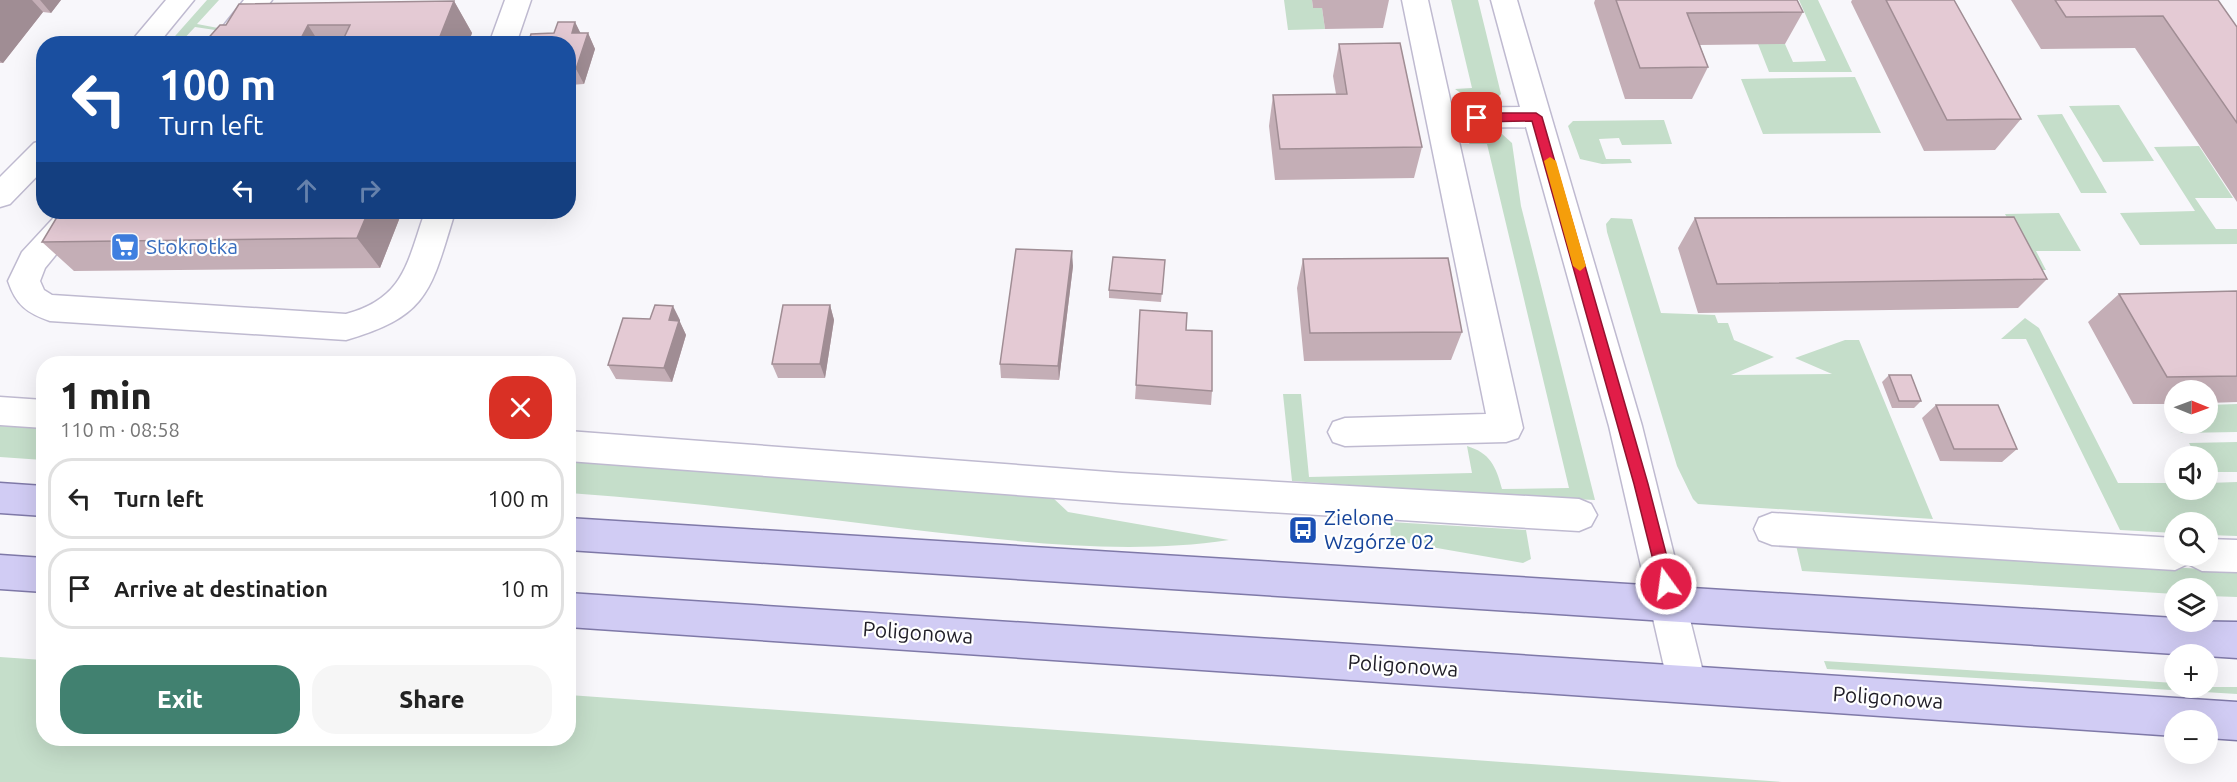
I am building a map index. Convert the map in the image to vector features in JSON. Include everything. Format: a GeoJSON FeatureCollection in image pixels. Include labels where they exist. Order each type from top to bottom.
{"type":"FeatureCollection","features":[{"type":"Feature","properties":{"kind":"main road"},"geometry":{"type":"LineString","coordinates":[[0,498],[36,500]]}},
{"type":"Feature","properties":{"kind":"main road"},"geometry":{"type":"LineString","coordinates":[[576,535],[2237,640]]}},
{"type":"Feature","properties":{"kind":"main road"},"geometry":{"type":"LineString","coordinates":[[0,573],[36,575]]}},
{"type":"Feature","properties":{"kind":"main road","name":"Poligonowa"},"geometry":{"type":"LineString","coordinates":[[576,611],[2237,721]]}},
{"type":"Feature","properties":{"kind":"street"},"geometry":{"type":"LineString","coordinates":[[149,36],[181,0]]}},
{"type":"Feature","properties":{"kind":"street"},"geometry":{"type":"LineString","coordinates":[[229,36],[259,0]]}},
{"type":"Feature","properties":{"kind":"street"},"geometry":{"type":"LineString","coordinates":[[505,36],[518,0]]}},
{"type":"Feature","properties":{"kind":"street"},"geometry":{"type":"LineString","coordinates":[[1345,432],[1506,429],[1415,0]]}},
{"type":"Feature","properties":{"kind":"street"},"geometry":{"type":"LineString","coordinates":[[1504,0],[1638,473],[1671,604],[1687,684]]}},
{"type":"Feature","properties":{"kind":"street"},"geometry":{"type":"LineString","coordinates":[[1440,118],[1536,117]]}},
{"type":"Feature","properties":{"kind":"street"},"geometry":{"type":"LineString","coordinates":[[1,193],[36,158]]}},
{"type":"Feature","properties":{"kind":"street"},"geometry":{"type":"LineString","coordinates":[[70,219],[33,261],[24,281],[27,294],[34,303],[50,308],[346,327],[378,318],[407,298],[416,283],[438,219]]}},
{"type":"Feature","properties":{"kind":"street"},"geometry":{"type":"LineString","coordinates":[[0,411],[36,413]]}},
{"type":"Feature","properties":{"kind":"street"},"geometry":{"type":"LineString","coordinates":[[576,447],[1122,488],[1579,515]]}},
{"type":"Feature","properties":{"kind":"street"},"geometry":{"type":"LineString","coordinates":[[1772,529],[2164,553]]}},
{"type":"Feature","properties":{"kind":"street"},"geometry":{"type":"LineString","coordinates":[[2218,555],[2237,556]]}},
{"type":"Feature","properties":{"kind":"green space"},"geometry":{"type":"Polygon","coordinates":[[[207,0],[219,0],[197,24],[218,28],[215,30],[195,27],[187,36],[175,36],[207,0]]]}},
{"type":"Feature","properties":{"kind":"green space"},"geometry":{"type":"Polygon","coordinates":[[[1284,0],[1312,0],[1313,8],[1322,8],[1325,29],[1288,30],[1284,0]]]}},
{"type":"Feature","properties":{"kind":"green space"},"geometry":{"type":"Polygon","coordinates":[[[1451,0],[1478,0],[1501,94],[1496,99],[1469,99],[1455,89],[1472,88],[1451,0]]]}},
{"type":"Feature","properties":{"kind":"green space"},"geometry":{"type":"Polygon","coordinates":[[[1799,0],[1818,0],[1852,72],[1769,72],[1758,44],[1785,44],[1793,62],[1826,61],[1799,0]]]}},
{"type":"Feature","properties":{"kind":"green space"},"geometry":{"type":"Polygon","coordinates":[[[1855,77],[1881,133],[1763,134],[1741,79],[1855,77]]]}},
{"type":"Feature","properties":{"kind":"green space"},"geometry":{"type":"Polygon","coordinates":[[[2119,105],[2154,161],[2103,162],[2069,106],[2119,105]]]}},
{"type":"Feature","properties":{"kind":"green space"},"geometry":{"type":"Polygon","coordinates":[[[2062,114],[2107,193],[2081,193],[2037,115],[2062,114]]]}},
{"type":"Feature","properties":{"kind":"green space"},"geometry":{"type":"Polygon","coordinates":[[[1664,120],[1672,144],[1622,145],[1619,138],[1599,139],[1606,159],[1630,159],[1632,163],[1602,164],[1580,159],[1568,126],[1573,121],[1664,120]]]}},
{"type":"Feature","properties":{"kind":"green space"},"geometry":{"type":"Polygon","coordinates":[[[1502,134],[1512,143],[1521,206],[1595,500],[1292,481],[1283,394],[1301,394],[1309,477],[1472,473],[1467,446],[1481,452],[1491,461],[1502,489],[1569,488],[1487,144],[1469,144],[1474,135],[1502,134]]]}},
{"type":"Feature","properties":{"kind":"green space"},"geometry":{"type":"Polygon","coordinates":[[[2199,146],[2233,198],[2195,198],[2216,229],[2237,229],[2237,244],[2140,245],[2120,213],[2195,211],[2154,147],[2199,146]]]}},
{"type":"Feature","properties":{"kind":"green space"},"geometry":{"type":"Polygon","coordinates":[[[2059,213],[2081,251],[2036,251],[2046,270],[2036,270],[2005,214],[2059,213]]]}},
{"type":"Feature","properties":{"kind":"green space"},"geometry":{"type":"Polygon","coordinates":[[[1611,218],[1632,219],[1661,313],[1715,315],[1718,323],[1728,323],[1734,340],[1774,357],[1731,375],[1832,374],[1795,358],[1845,340],[1859,340],[1933,519],[1698,504],[1693,499],[1677,466],[1607,232],[1606,224],[1611,218]]]}},
{"type":"Feature","properties":{"kind":"green space"},"geometry":{"type":"Polygon","coordinates":[[[2025,318],[2039,328],[2118,483],[2164,483],[2164,500],[2218,500],[2218,483],[2237,482],[2237,536],[2218,535],[2218,512],[2164,512],[2164,532],[2120,530],[2026,339],[2001,339],[2025,318]]]}},
{"type":"Feature","properties":{"kind":"green space"},"geometry":{"type":"Polygon","coordinates":[[[2237,404],[2237,432],[2218,432],[2218,405],[2237,404]]]}},
{"type":"Feature","properties":{"kind":"green space"},"geometry":{"type":"Polygon","coordinates":[[[0,426],[36,428],[36,460],[0,457],[0,426]]]}},
{"type":"Feature","properties":{"kind":"green space"},"geometry":{"type":"Polygon","coordinates":[[[2237,442],[2237,472],[2218,472],[2218,446],[2191,446],[2189,443],[2237,442]]]}},
{"type":"Feature","properties":{"kind":"green space"},"geometry":{"type":"Polygon","coordinates":[[[576,462],[1052,497],[1068,512],[1229,540],[1149,547],[1068,545],[576,494],[576,462]]]}},
{"type":"Feature","properties":{"kind":"green space"},"geometry":{"type":"Polygon","coordinates":[[[1390,522],[1526,530],[1531,559],[1523,563],[1391,540],[1390,522]]]}},
{"type":"Feature","properties":{"kind":"green space"},"geometry":{"type":"Polygon","coordinates":[[[1796,545],[2237,571],[2237,597],[2218,596],[2218,578],[2164,578],[2164,593],[1802,571],[1796,545]]]}},
{"type":"Feature","properties":{"kind":"green space"},"geometry":{"type":"Polygon","coordinates":[[[0,657],[36,660],[36,746],[576,746],[576,696],[1782,782],[0,782],[0,657]]]}},
{"type":"Feature","properties":{"kind":"green space"},"geometry":{"type":"Polygon","coordinates":[[[1824,661],[2164,682],[2164,690],[1827,669],[1824,661]]]}},
{"type":"Feature","properties":{"kind":"green space"},"geometry":{"type":"Polygon","coordinates":[[[2218,687],[2237,687],[2237,694],[2218,693],[2218,687]]]}},
{"type":"Feature","properties":{"kind":"building"},"geometry":{"type":"Polygon","coordinates":[[[1616,0],[1797,0],[1803,12],[1687,13],[1708,67],[1640,68],[1616,0]]]}},
{"type":"Feature","properties":{"kind":"building"},"geometry":{"type":"Polygon","coordinates":[[[1886,0],[1954,0],[2021,119],[1947,120],[1886,0]]]}},
{"type":"Feature","properties":{"kind":"building"},"geometry":{"type":"Polygon","coordinates":[[[2055,0],[2218,0],[2237,27],[2237,123],[2163,16],[2066,17],[2055,0]]]}},
{"type":"Feature","properties":{"kind":"building"},"geometry":{"type":"Polygon","coordinates":[[[454,1],[440,36],[345,36],[350,25],[308,25],[302,36],[210,36],[220,25],[226,25],[239,4],[454,1]]]}},
{"type":"Feature","properties":{"kind":"building"},"geometry":{"type":"Polygon","coordinates":[[[558,22],[575,22],[572,33],[588,33],[576,69],[576,36],[530,36],[531,34],[554,33],[558,22]]]}},
{"type":"Feature","properties":{"kind":"building"},"geometry":{"type":"Polygon","coordinates":[[[1400,43],[1422,147],[1280,149],[1273,95],[1347,94],[1339,44],[1400,43]]]}},
{"type":"Feature","properties":{"kind":"building"},"geometry":{"type":"Polygon","coordinates":[[[2014,217],[2047,279],[1717,284],[1695,218],[2014,217]]]}},
{"type":"Feature","properties":{"kind":"building"},"geometry":{"type":"Polygon","coordinates":[[[56,219],[365,219],[357,238],[42,242],[56,219]]]}},
{"type":"Feature","properties":{"kind":"building"},"geometry":{"type":"Polygon","coordinates":[[[1016,249],[1072,251],[1058,366],[1000,364],[1016,249]]]}},
{"type":"Feature","properties":{"kind":"building"},"geometry":{"type":"Polygon","coordinates":[[[1113,257],[1165,260],[1162,294],[1109,290],[1113,257]]]}},
{"type":"Feature","properties":{"kind":"building"},"geometry":{"type":"Polygon","coordinates":[[[1448,258],[1462,332],[1310,333],[1303,259],[1448,258]]]}},
{"type":"Feature","properties":{"kind":"building"},"geometry":{"type":"Polygon","coordinates":[[[2237,291],[2237,376],[2167,377],[2119,294],[2237,291]]]}},
{"type":"Feature","properties":{"kind":"building"},"geometry":{"type":"Polygon","coordinates":[[[655,305],[673,306],[669,320],[679,321],[664,368],[608,365],[623,318],[650,319],[655,305]]]}},
{"type":"Feature","properties":{"kind":"building"},"geometry":{"type":"Polygon","coordinates":[[[783,305],[830,305],[820,364],[772,364],[783,305]]]}},
{"type":"Feature","properties":{"kind":"building"},"geometry":{"type":"Polygon","coordinates":[[[1140,310],[1187,313],[1186,330],[1212,331],[1212,391],[1136,385],[1140,310]]]}},
{"type":"Feature","properties":{"kind":"building"},"geometry":{"type":"Polygon","coordinates":[[[1889,375],[1911,375],[1921,401],[1899,401],[1889,375]]]}},
{"type":"Feature","properties":{"kind":"building"},"geometry":{"type":"Polygon","coordinates":[[[1936,405],[1998,405],[2017,449],[1954,449],[1936,405]]]}},
{"type":"Feature","properties":{"kind":"slow traffic"},"geometry":{"type":"LineString","coordinates":[[1550,161],[1580,266]]}},
{"type":"Feature","properties":{"kind":"place","name":"Stokrotka"},"geometry":{"type":"Point","coordinates":[125,247]}},
{"type":"Feature","properties":{"kind":"place","name":"Zielone Wzgórze 02"},"geometry":{"type":"Point","coordinates":[1303,530]}},
{"type":"Feature","properties":{"kind":"route"},"geometry":{"type":"LineString","coordinates":[[1477,118],[1536,117],[1641,484],[1666,584]]}}]}
